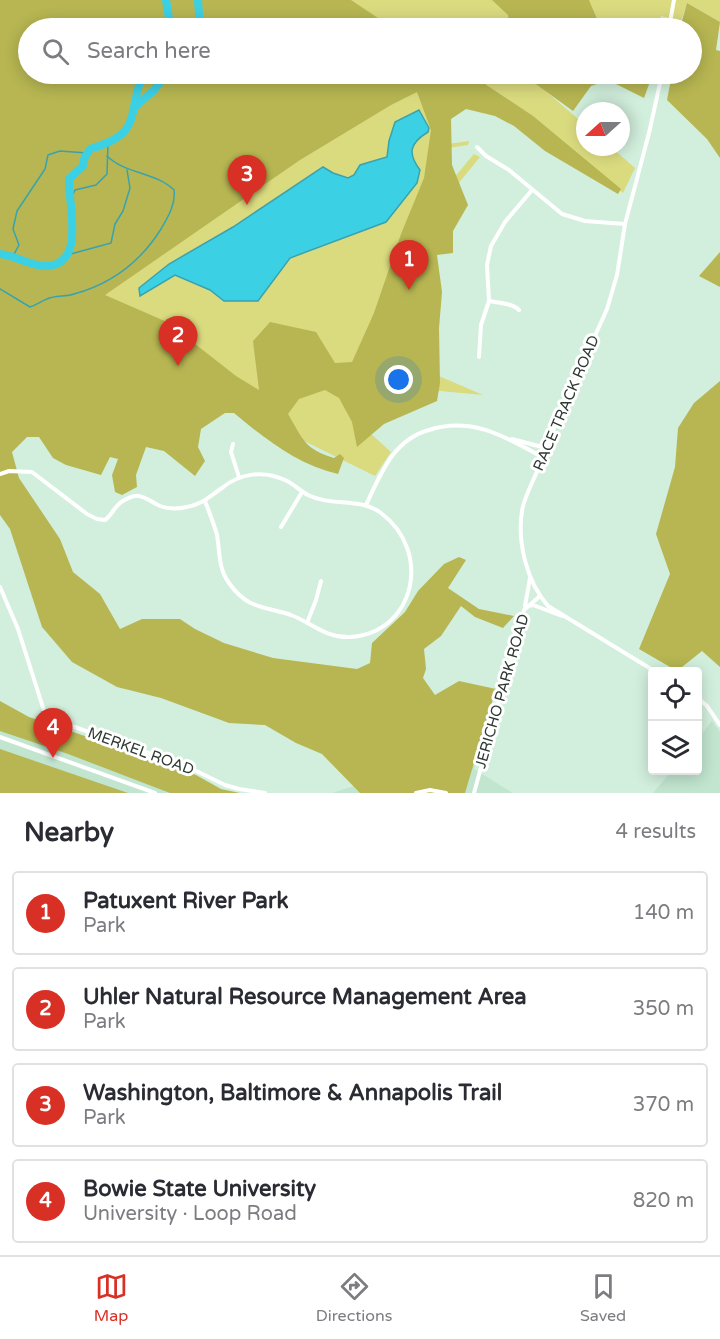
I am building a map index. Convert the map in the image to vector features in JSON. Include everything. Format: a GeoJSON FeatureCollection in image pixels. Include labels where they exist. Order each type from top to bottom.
{"type":"FeatureCollection","features":[{"type":"Feature","properties":{"kind":"street"},"geometry":{"type":"LineString","coordinates":[[671,18],[674,0]]}},
{"type":"Feature","properties":{"kind":"street","name":"RACE TRACK ROAD"},"geometry":{"type":"LineString","coordinates":[[648,667],[548,606],[534,587],[529,571],[522,544],[522,511],[542,457],[607,309],[617,275],[625,224],[659,84]]}},
{"type":"Feature","properties":{"kind":"street"},"geometry":{"type":"LineString","coordinates":[[477,147],[556,210],[568,216],[593,222],[625,224]]}},
{"type":"Feature","properties":{"kind":"street"},"geometry":{"type":"LineString","coordinates":[[479,357],[481,325],[489,301],[487,265],[491,246],[505,222],[532,190]]}},
{"type":"Feature","properties":{"kind":"street"},"geometry":{"type":"LineString","coordinates":[[489,301],[507,304],[519,310]]}},
{"type":"Feature","properties":{"kind":"street"},"geometry":{"type":"LineString","coordinates":[[366,505],[391,457],[409,440],[423,432],[446,426],[466,425],[481,428],[542,457]]}},
{"type":"Feature","properties":{"kind":"street"},"geometry":{"type":"LineString","coordinates":[[508,439],[546,448]]}},
{"type":"Feature","properties":{"kind":"street"},"geometry":{"type":"LineString","coordinates":[[233,444],[231,452],[239,477]]}},
{"type":"Feature","properties":{"kind":"street"},"geometry":{"type":"LineString","coordinates":[[0,474],[9,471],[32,472],[87,514],[97,519],[108,518],[120,502],[139,495],[166,508],[184,508],[205,501],[224,485],[239,477],[262,474],[284,479],[302,492],[327,502],[366,505],[386,517],[408,545],[411,562],[408,593],[389,621],[363,634],[351,637],[322,633],[292,615],[268,610],[254,604],[232,588],[221,567],[216,532],[205,501]]}},
{"type":"Feature","properties":{"kind":"street"},"geometry":{"type":"LineString","coordinates":[[281,526],[302,492]]}},
{"type":"Feature","properties":{"kind":"street"},"geometry":{"type":"LineString","coordinates":[[525,608],[529,591],[529,571]]}},
{"type":"Feature","properties":{"kind":"street"},"geometry":{"type":"LineString","coordinates":[[307,622],[321,581]]}},
{"type":"Feature","properties":{"kind":"street","name":"MERKEL ROAD"},"geometry":{"type":"LineString","coordinates":[[0,587],[18,629],[46,717],[186,766],[232,787],[265,793]]}},
{"type":"Feature","properties":{"kind":"street","name":"JERICHO PARK ROAD"},"geometry":{"type":"LineString","coordinates":[[474,793],[525,608],[540,596]]}},
{"type":"Feature","properties":{"kind":"street"},"geometry":{"type":"LineString","coordinates":[[525,608],[533,605],[565,616]]}},
{"type":"Feature","properties":{"kind":"street"},"geometry":{"type":"LineString","coordinates":[[702,702],[720,725]]}},
{"type":"Feature","properties":{"kind":"street"},"geometry":{"type":"LineString","coordinates":[[0,737],[155,793]]}},
{"type":"Feature","properties":{"kind":"street"},"geometry":{"type":"LineString","coordinates":[[416,793],[430,789],[446,793]]}},
{"type":"Feature","properties":{"kind":"shaded area"},"geometry":{"type":"Polygon","coordinates":[[[0,0],[351,0],[378,18],[18,18],[18,84],[485,84],[533,116],[576,152],[576,156],[581,156],[621,189],[618,194],[545,151],[514,126],[495,116],[466,109],[451,119],[452,165],[468,205],[453,231],[453,253],[437,255],[442,292],[439,328],[440,383],[437,401],[384,424],[357,447],[352,422],[339,398],[325,390],[299,399],[288,414],[301,437],[310,447],[324,455],[334,458],[340,454],[344,458],[338,474],[296,458],[234,413],[225,413],[201,429],[198,447],[205,461],[195,476],[164,451],[146,447],[136,475],[137,487],[122,495],[115,492],[112,475],[118,459],[110,457],[101,475],[66,465],[53,458],[39,437],[27,437],[12,452],[19,478],[60,539],[73,572],[100,594],[120,629],[142,619],[180,619],[224,643],[273,658],[357,669],[370,663],[372,643],[405,612],[418,591],[444,564],[459,557],[466,560],[448,588],[479,609],[514,616],[503,628],[475,617],[461,606],[441,636],[424,649],[426,669],[423,678],[435,695],[459,681],[496,689],[465,793],[360,793],[322,754],[296,743],[265,725],[229,723],[161,698],[117,687],[72,662],[42,627],[10,529],[0,515],[0,0]],[[417,92],[391,105],[300,160],[105,295],[167,322],[236,376],[259,390],[253,341],[270,322],[316,332],[335,363],[352,362],[374,313],[401,234],[424,178],[431,130],[417,92]]]}},
{"type":"Feature","properties":{"kind":"shaded area"},"geometry":{"type":"Polygon","coordinates":[[[216,0],[544,0],[538,18],[209,18],[216,0]]]}},
{"type":"Feature","properties":{"kind":"shaded area"},"geometry":{"type":"Polygon","coordinates":[[[492,0],[589,0],[597,18],[508,18],[492,0]]]}},
{"type":"Feature","properties":{"kind":"shaded area"},"geometry":{"type":"Polygon","coordinates":[[[589,0],[720,0],[720,22],[687,3],[682,18],[661,16],[661,18],[597,18],[589,0]]]}},
{"type":"Feature","properties":{"kind":"shaded area"},"geometry":{"type":"Polygon","coordinates":[[[687,3],[720,22],[716,50],[720,51],[720,158],[707,139],[667,100],[670,84],[702,84],[702,18],[683,18],[687,3]]]}},
{"type":"Feature","properties":{"kind":"shaded area"},"geometry":{"type":"Polygon","coordinates":[[[171,84],[538,84],[576,117],[576,154],[556,138],[514,115],[450,105],[441,145],[469,141],[468,145],[441,149],[447,186],[474,154],[480,157],[444,201],[418,367],[483,395],[419,389],[359,423],[391,452],[375,476],[298,438],[0,270],[171,84]]]}},
{"type":"Feature","properties":{"kind":"shaded area"},"geometry":{"type":"Polygon","coordinates":[[[536,84],[597,84],[591,86],[579,102],[576,102],[573,111],[536,84]]]}},
{"type":"Feature","properties":{"kind":"shaded area"},"geometry":{"type":"Polygon","coordinates":[[[616,84],[649,84],[644,98],[616,84]]]}},
{"type":"Feature","properties":{"kind":"shaded area"},"geometry":{"type":"Polygon","coordinates":[[[578,156],[621,156],[635,168],[623,193],[578,156]]]}},
{"type":"Feature","properties":{"kind":"shaded area"},"geometry":{"type":"Polygon","coordinates":[[[720,252],[720,287],[699,276],[720,252]]]}},
{"type":"Feature","properties":{"kind":"shaded area"},"geometry":{"type":"Polygon","coordinates":[[[720,381],[720,667],[702,651],[682,667],[670,667],[639,649],[670,574],[656,534],[675,467],[678,428],[694,403],[720,381]]]}},
{"type":"Feature","properties":{"kind":"shaded area"},"geometry":{"type":"Polygon","coordinates":[[[0,701],[29,717],[196,775],[221,789],[240,793],[170,793],[0,731],[0,701]]]}},
{"type":"Feature","properties":{"kind":"shaded area"},"geometry":{"type":"Polygon","coordinates":[[[712,721],[720,732],[720,793],[653,793],[669,775],[702,775],[702,734],[712,721]]]}},
{"type":"Feature","properties":{"kind":"shaded area"},"geometry":{"type":"Polygon","coordinates":[[[0,724],[210,793],[0,793],[0,724]]]}},
{"type":"Feature","properties":{"kind":"shaded area"},"geometry":{"type":"Polygon","coordinates":[[[481,745],[474,769],[513,793],[332,793],[481,745]]]}},
{"type":"Feature","properties":{"kind":"shaded area"},"geometry":{"type":"Polygon","coordinates":[[[0,749],[128,793],[0,793],[0,749]]]}},
{"type":"Feature","properties":{"kind":"water"},"geometry":{"type":"Polygon","coordinates":[[[419,110],[429,128],[412,149],[413,158],[420,170],[417,183],[386,222],[290,258],[258,301],[224,301],[210,290],[175,275],[140,296],[139,288],[169,264],[233,227],[323,167],[348,178],[354,175],[360,165],[387,157],[395,122],[419,110]]]}},
{"type":"Feature","properties":{"kind":"waterway"},"geometry":{"type":"LineString","coordinates":[[166,0],[169,18]]}},
{"type":"Feature","properties":{"kind":"waterway"},"geometry":{"type":"LineString","coordinates":[[198,0],[199,18]]}},
{"type":"Feature","properties":{"kind":"waterway"},"geometry":{"type":"LineString","coordinates":[[0,254],[45,266],[58,263],[66,256],[71,245],[72,232],[69,179],[83,166],[90,149],[107,143],[126,129],[140,84]]}},
{"type":"Feature","properties":{"kind":"waterway"},"geometry":{"type":"LineString","coordinates":[[136,106],[159,84]]}},
{"type":"Feature","properties":{"kind":"waterway"},"geometry":{"type":"LineString","coordinates":[[69,203],[75,190],[96,185],[107,174],[108,144]]}},
{"type":"Feature","properties":{"kind":"waterway"},"geometry":{"type":"LineString","coordinates":[[13,256],[19,245],[13,229],[17,211],[45,169],[48,155],[60,151],[87,153]]}},
{"type":"Feature","properties":{"kind":"waterway"},"geometry":{"type":"LineString","coordinates":[[0,289],[30,307],[50,298],[88,290],[124,270],[153,241],[171,210],[174,190],[167,184],[114,162],[107,156]]}},
{"type":"Feature","properties":{"kind":"waterway"},"geometry":{"type":"LineString","coordinates":[[67,255],[111,243],[115,224],[123,211],[130,188],[127,170]]}},
{"type":"Feature","properties":{"kind":"place","name":"Washington, Baltimore & Annapolis Trail"},"geometry":{"type":"Point","coordinates":[247,205]}},
{"type":"Feature","properties":{"kind":"place","name":"Patuxent River Park"},"geometry":{"type":"Point","coordinates":[409,290]}},
{"type":"Feature","properties":{"kind":"place","name":"Uhler Natural Resource Management Area"},"geometry":{"type":"Point","coordinates":[178,366]}},
{"type":"Feature","properties":{"kind":"place","name":"Bowie State University"},"geometry":{"type":"Point","coordinates":[53,758]}}]}
